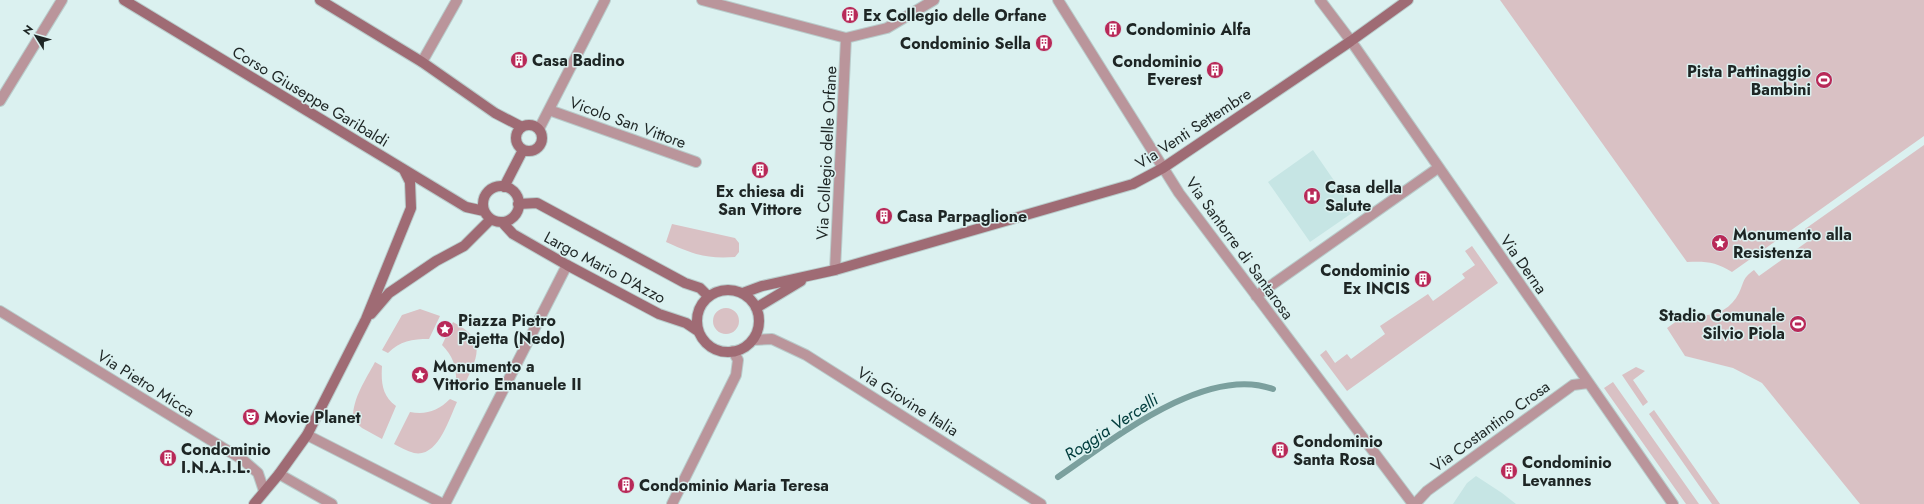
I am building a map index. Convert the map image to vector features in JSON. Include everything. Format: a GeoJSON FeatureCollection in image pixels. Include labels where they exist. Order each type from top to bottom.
{"type":"FeatureCollection","features":[{"type":"Feature","properties":{"kind":"main road","name":"Corso Giuseppe Garibaldi"},"geometry":{"type":"LineString","coordinates":[[124,0],[466,207],[484,211]]}},
{"type":"Feature","properties":{"kind":"main road"},"geometry":{"type":"LineString","coordinates":[[320,0],[422,62],[495,113],[522,127]]}},
{"type":"Feature","properties":{"kind":"main road","name":"Via Venti Settembre"},"geometry":{"type":"LineString","coordinates":[[743,293],[762,286],[835,270],[1133,184],[1163,168],[1351,41],[1408,0]]}},
{"type":"Feature","properties":{"kind":"main road"},"geometry":{"type":"LineString","coordinates":[[530,124],[539,128],[542,136],[540,145],[532,151],[523,150],[518,145],[516,133],[522,127],[530,124]]}},
{"type":"Feature","properties":{"kind":"main road"},"geometry":{"type":"LineString","coordinates":[[504,187],[523,150]]}},
{"type":"Feature","properties":{"kind":"main road"},"geometry":{"type":"LineString","coordinates":[[254,504],[279,474],[307,435],[366,319],[411,208],[410,182],[404,170]]}},
{"type":"Feature","properties":{"kind":"main road"},"geometry":{"type":"LineString","coordinates":[[366,319],[389,293],[436,261],[464,246],[491,219],[484,211],[483,201],[488,192],[496,187],[504,187],[512,191],[518,204],[514,216],[511,219],[502,222]]}},
{"type":"Feature","properties":{"kind":"main road","name":"Largo Mario D'Azzo"},"geometry":{"type":"LineString","coordinates":[[518,204],[537,203],[685,282],[700,288],[708,296]]}},
{"type":"Feature","properties":{"kind":"main road","name":"Largo Mario D'Azzo"},"geometry":{"type":"LineString","coordinates":[[491,219],[502,222],[513,234],[567,265],[659,314],[685,322],[698,330],[708,345],[724,352],[733,352]]}},
{"type":"Feature","properties":{"kind":"main road","name":"Via Venti Settembre"},"geometry":{"type":"LineString","coordinates":[[756,308],[808,276]]}},
{"type":"Feature","properties":{"kind":"main road"},"geometry":{"type":"LineString","coordinates":[[698,330],[696,321],[698,312],[702,303],[708,296],[723,290],[743,293],[751,300],[756,308],[759,324],[753,340],[741,349],[733,352]]}},
{"type":"Feature","properties":{"kind":"street"},"geometry":{"type":"LineString","coordinates":[[0,101],[62,0]]}},
{"type":"Feature","properties":{"kind":"street"},"geometry":{"type":"LineString","coordinates":[[422,62],[457,0]]}},
{"type":"Feature","properties":{"kind":"street"},"geometry":{"type":"LineString","coordinates":[[539,128],[605,0]]}},
{"type":"Feature","properties":{"kind":"street"},"geometry":{"type":"LineString","coordinates":[[702,0],[846,38],[887,28],[934,0]]}},
{"type":"Feature","properties":{"kind":"street","name":"Via Santorre di Santarosa"},"geometry":{"type":"LineString","coordinates":[[1058,0],[1163,168],[1256,296],[1414,504]]}},
{"type":"Feature","properties":{"kind":"street","name":"Via Derna"},"geometry":{"type":"LineString","coordinates":[[1320,0],[1351,41],[1673,504]]}},
{"type":"Feature","properties":{"kind":"street","name":"Via Collegio delle Orfane"},"geometry":{"type":"LineString","coordinates":[[835,270],[846,38]]}},
{"type":"Feature","properties":{"kind":"street","name":"Vicolo San Vittore"},"geometry":{"type":"LineString","coordinates":[[549,110],[696,162]]}},
{"type":"Feature","properties":{"kind":"street"},"geometry":{"type":"LineString","coordinates":[[1256,296],[1438,168]]}},
{"type":"Feature","properties":{"kind":"street"},"geometry":{"type":"LineString","coordinates":[[307,435],[444,504],[567,265]]}},
{"type":"Feature","properties":{"kind":"street","name":"Via Pietro Micca"},"geometry":{"type":"LineString","coordinates":[[0,311],[243,460],[258,473],[264,491]]}},
{"type":"Feature","properties":{"kind":"street","name":"Via Giovine Italia"},"geometry":{"type":"LineString","coordinates":[[753,340],[772,339],[806,354],[1041,504]]}},
{"type":"Feature","properties":{"kind":"street"},"geometry":{"type":"LineString","coordinates":[[672,504],[736,374],[738,360],[733,352]]}},
{"type":"Feature","properties":{"kind":"street","name":"Via Costantino Crosa"},"geometry":{"type":"LineString","coordinates":[[1414,504],[1427,491],[1572,385],[1588,383]]}},
{"type":"Feature","properties":{"kind":"street"},"geometry":{"type":"LineString","coordinates":[[279,474],[332,504]]}},
{"type":"Feature","properties":{"kind":"shaded area"},"geometry":{"type":"Polygon","coordinates":[[[1500,0],[1924,0],[1924,136],[1732,272],[1711,263],[1687,262],[1500,0]]]}},
{"type":"Feature","properties":{"kind":"shaded area","name":"Stadio Comunale Silvio Piola"},"geometry":{"type":"Polygon","coordinates":[[[1924,145],[1924,504],[1860,504],[1762,383],[1733,368],[1685,356],[1667,328],[1688,313],[1696,315],[1710,315],[1724,310],[1735,300],[1744,280],[1750,273],[1754,270],[1759,276],[1811,239],[1805,229],[1924,145]]]}},
{"type":"Feature","properties":{"kind":"shaded area","name":"Casa della Salute"},"geometry":{"type":"Polygon","coordinates":[[[1313,150],[1355,211],[1310,242],[1268,182],[1313,150]]]}},
{"type":"Feature","properties":{"kind":"shaded area"},"geometry":{"type":"Polygon","coordinates":[[[672,224],[735,238],[739,243],[739,252],[735,257],[715,257],[699,255],[675,246],[666,242],[672,224]]]}},
{"type":"Feature","properties":{"kind":"shaded area"},"geometry":{"type":"Polygon","coordinates":[[[1472,246],[1498,283],[1347,391],[1320,355],[1326,350],[1335,363],[1347,354],[1351,359],[1385,334],[1380,326],[1428,294],[1433,301],[1465,278],[1462,274],[1475,265],[1465,251],[1472,246]]]}},
{"type":"Feature","properties":{"kind":"shaded area"},"geometry":{"type":"Polygon","coordinates":[[[726,308],[735,312],[739,321],[735,330],[726,334],[717,330],[713,321],[717,312],[726,308]]]}},
{"type":"Feature","properties":{"kind":"shaded area"},"geometry":{"type":"Polygon","coordinates":[[[420,309],[440,316],[429,339],[402,343],[388,353],[382,350],[402,315],[420,309]]]}},
{"type":"Feature","properties":{"kind":"shaded area"},"geometry":{"type":"Polygon","coordinates":[[[453,322],[465,329],[472,336],[476,344],[477,352],[475,360],[462,390],[456,386],[454,364],[442,345],[453,322]]]}},
{"type":"Feature","properties":{"kind":"shaded area"},"geometry":{"type":"Polygon","coordinates":[[[375,362],[382,366],[383,388],[388,398],[396,406],[382,439],[362,428],[353,420],[353,412],[357,397],[375,362]]]}},
{"type":"Feature","properties":{"kind":"shaded area"},"geometry":{"type":"Polygon","coordinates":[[[1636,367],[1645,371],[1633,380],[1648,402],[1643,406],[1622,375],[1636,367]]]}},
{"type":"Feature","properties":{"kind":"shaded area"},"geometry":{"type":"Polygon","coordinates":[[[1613,382],[1699,504],[1686,504],[1604,388],[1613,382]]]}},
{"type":"Feature","properties":{"kind":"shaded area"},"geometry":{"type":"Polygon","coordinates":[[[450,399],[457,402],[442,436],[430,450],[422,453],[414,453],[394,444],[410,412],[421,413],[432,411],[441,407],[450,399]]]}},
{"type":"Feature","properties":{"kind":"shaded area"},"geometry":{"type":"Polygon","coordinates":[[[1654,410],[1720,504],[1712,504],[1649,414],[1654,410]]]}},
{"type":"Feature","properties":{"kind":"shaded area"},"geometry":{"type":"Polygon","coordinates":[[[1476,476],[1516,504],[1453,504],[1467,483],[1476,476]]]}},
{"type":"Feature","properties":{"kind":"waterway","name":"Roggia Vercelli"},"geometry":{"type":"LineString","coordinates":[[1058,477],[1131,427],[1160,410],[1189,396],[1218,387],[1246,384],[1273,389]]}},
{"type":"Feature","properties":{"kind":"place","name":"Ex Collegio delle Orfane"},"geometry":{"type":"Point","coordinates":[850,15]}},
{"type":"Feature","properties":{"kind":"place","name":"Condominio Alfa"},"geometry":{"type":"Point","coordinates":[1113,29]}},
{"type":"Feature","properties":{"kind":"place","name":"Condominio Sella"},"geometry":{"type":"Point","coordinates":[1044,43]}},
{"type":"Feature","properties":{"kind":"place","name":"Casa Badino"},"geometry":{"type":"Point","coordinates":[519,60]}},
{"type":"Feature","properties":{"kind":"place","name":"Condominio Everest"},"geometry":{"type":"Point","coordinates":[1215,70]}},
{"type":"Feature","properties":{"kind":"place","name":"Pista Pattinaggio Bambini"},"geometry":{"type":"Point","coordinates":[1824,80]}},
{"type":"Feature","properties":{"kind":"place","name":"Ex chiesa di San Vittore"},"geometry":{"type":"Point","coordinates":[760,170]}},
{"type":"Feature","properties":{"kind":"place","name":"Casa della Salute"},"geometry":{"type":"Point","coordinates":[1312,196]}},
{"type":"Feature","properties":{"kind":"place","name":"Casa Parpaglione"},"geometry":{"type":"Point","coordinates":[884,216]}},
{"type":"Feature","properties":{"kind":"place","name":"Monumento alla Resistenza"},"geometry":{"type":"Point","coordinates":[1720,243]}},
{"type":"Feature","properties":{"kind":"place","name":"Condominio Ex INCIS"},"geometry":{"type":"Point","coordinates":[1423,279]}},
{"type":"Feature","properties":{"kind":"place","name":"Stadio Comunale Silvio Piola"},"geometry":{"type":"Point","coordinates":[1798,324]}},
{"type":"Feature","properties":{"kind":"place","name":"Piazza Pietro Pajetta (Nedo)"},"geometry":{"type":"Point","coordinates":[445,329]}},
{"type":"Feature","properties":{"kind":"place","name":"Monumento a Vittorio Emanuele II"},"geometry":{"type":"Point","coordinates":[420,375]}},
{"type":"Feature","properties":{"kind":"place","name":"Movie Planet"},"geometry":{"type":"Point","coordinates":[251,417]}},
{"type":"Feature","properties":{"kind":"place","name":"Condominio Santa Rosa"},"geometry":{"type":"Point","coordinates":[1280,450]}},
{"type":"Feature","properties":{"kind":"place","name":"Condominio I.N.A.I.L."},"geometry":{"type":"Point","coordinates":[168,458]}},
{"type":"Feature","properties":{"kind":"place","name":"Condominio Levannes"},"geometry":{"type":"Point","coordinates":[1509,471]}},
{"type":"Feature","properties":{"kind":"place","name":"Condominio Maria Teresa"},"geometry":{"type":"Point","coordinates":[626,485]}}]}
